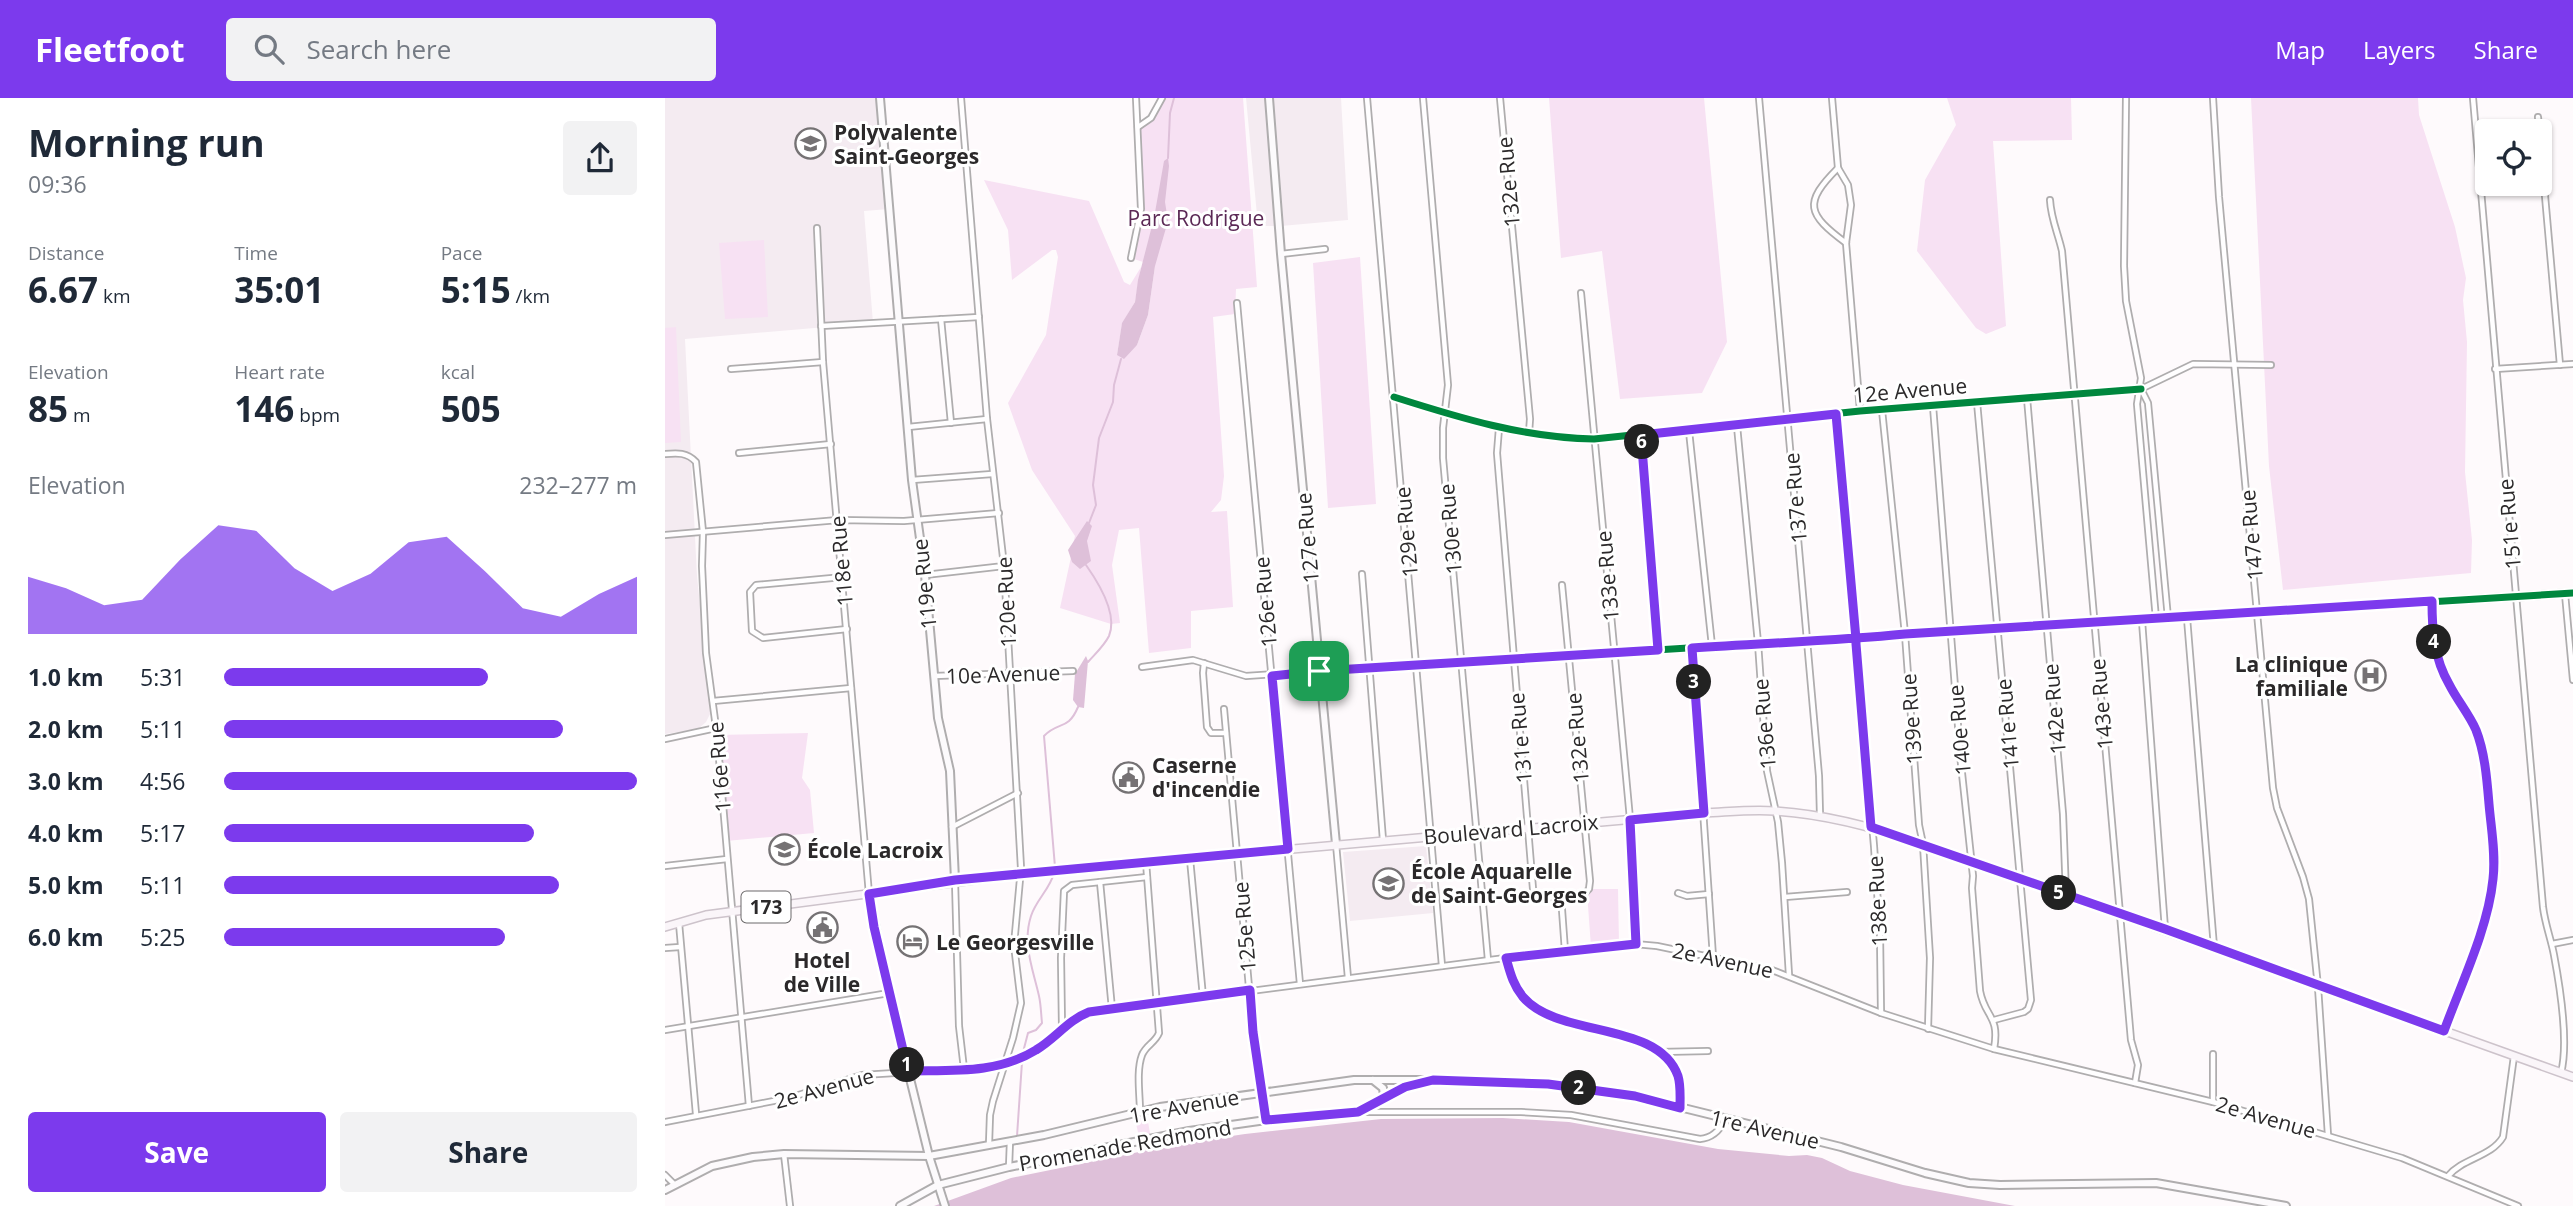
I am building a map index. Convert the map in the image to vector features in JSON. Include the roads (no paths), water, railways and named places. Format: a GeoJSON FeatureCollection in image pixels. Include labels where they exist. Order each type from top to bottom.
{"type":"FeatureCollection","features":[{"type":"Feature","properties":{"kind":"main road","name":"Boulevard Lacroix"},"geometry":{"type":"LineString","coordinates":[[955,880],[1704,813],[1774,810],[1820,815],[1871,827],[1972,861],[2573,1077]]}},
{"type":"Feature","properties":{"kind":"main road","name":"173"},"geometry":{"type":"LineString","coordinates":[[665,928],[706,915],[955,880]]}},
{"type":"Feature","properties":{"kind":"street","name":"119e Rue"},"geometry":{"type":"LineString","coordinates":[[880,98],[912,480],[925,575],[938,718],[950,771],[959,1026],[964,1069]]}},
{"type":"Feature","properties":{"kind":"street","name":"120e Rue"},"geometry":{"type":"LineString","coordinates":[[961,98],[992,474],[1004,566],[1021,868],[1014,945],[1021,1003],[990,1115],[989,1144]]}},
{"type":"Feature","properties":{"kind":"street"},"geometry":{"type":"LineString","coordinates":[[1131,258],[1141,209],[1136,98]]}},
{"type":"Feature","properties":{"kind":"street"},"geometry":{"type":"LineString","coordinates":[[1138,127],[1151,118],[1162,98]]}},
{"type":"Feature","properties":{"kind":"street","name":"127e Rue"},"geometry":{"type":"LineString","coordinates":[[1269,98],[1348,978]]}},
{"type":"Feature","properties":{"kind":"street","name":"129e Rue"},"geometry":{"type":"LineString","coordinates":[[1367,98],[1442,967]]}},
{"type":"Feature","properties":{"kind":"street","name":"130e Rue"},"geometry":{"type":"LineString","coordinates":[[1423,98],[1447,375],[1443,458],[1487,960]]}},
{"type":"Feature","properties":{"kind":"street","name":"132e Rue"},"geometry":{"type":"LineString","coordinates":[[1500,98],[1530,419],[1529,433]]}},
{"type":"Feature","properties":{"kind":"street","name":"137e Rue"},"geometry":{"type":"LineString","coordinates":[[1759,98],[1819,776],[1820,815]]}},
{"type":"Feature","properties":{"kind":"street"},"geometry":{"type":"LineString","coordinates":[[1832,98],[1838,168],[1848,185],[1850,205],[1846,243],[1860,411]]}},
{"type":"Feature","properties":{"kind":"street"},"geometry":{"type":"LineString","coordinates":[[2126,98],[2125,287],[2141,389],[2148,402],[2168,619]]}},
{"type":"Feature","properties":{"kind":"street","name":"147e Rue"},"geometry":{"type":"LineString","coordinates":[[2213,98],[2234,365],[2273,788],[2277,808],[2307,889],[2318,987],[2328,1135]]}},
{"type":"Feature","properties":{"kind":"street","name":"151e Rue"},"geometry":{"type":"LineString","coordinates":[[2473,98],[2543,908],[2552,944],[2564,1036],[2565,1053],[2561,1073]]}},
{"type":"Feature","properties":{"kind":"street"},"geometry":{"type":"LineString","coordinates":[[2538,117],[2560,365]]}},
{"type":"Feature","properties":{"kind":"street"},"geometry":{"type":"LineString","coordinates":[[1838,168],[1819,189],[1814,202],[1815,213],[1820,221],[1846,243]]}},
{"type":"Feature","properties":{"kind":"street","name":"143e Rue"},"geometry":{"type":"LineString","coordinates":[[2050,200],[2051,218],[2058,232],[2062,251],[2131,1040],[2138,1065],[2136,1083]]}},
{"type":"Feature","properties":{"kind":"street","name":"118e Rue"},"geometry":{"type":"LineString","coordinates":[[817,228],[823,362],[869,894]]}},
{"type":"Feature","properties":{"kind":"street"},"geometry":{"type":"LineString","coordinates":[[1281,254],[1325,250]]}},
{"type":"Feature","properties":{"kind":"street","name":"133e Rue"},"geometry":{"type":"LineString","coordinates":[[1581,293],[1630,820],[1636,944]]}},
{"type":"Feature","properties":{"kind":"street","name":"126e Rue"},"geometry":{"type":"LineString","coordinates":[[1237,303],[1300,984]]}},
{"type":"Feature","properties":{"kind":"street"},"geometry":{"type":"LineString","coordinates":[[821,326],[979,317]]}},
{"type":"Feature","properties":{"kind":"street"},"geometry":{"type":"LineString","coordinates":[[941,319],[951,423]]}},
{"type":"Feature","properties":{"kind":"street"},"geometry":{"type":"LineString","coordinates":[[731,369],[823,362]]}},
{"type":"Feature","properties":{"kind":"street","name":"12e Avenue"},"geometry":{"type":"LineString","coordinates":[[1394,397],[1499,428],[1594,439],[1860,411],[2141,389],[2193,364],[2211,362],[2271,365]]}},
{"type":"Feature","properties":{"kind":"street"},"geometry":{"type":"LineString","coordinates":[[2495,369],[2573,364]]}},
{"type":"Feature","properties":{"kind":"street"},"geometry":{"type":"LineString","coordinates":[[2141,389],[2137,404],[2156,620]]}},
{"type":"Feature","properties":{"kind":"street","name":"142e Rue"},"geometry":{"type":"LineString","coordinates":[[2027,398],[2065,849],[2066,895]]}},
{"type":"Feature","properties":{"kind":"street","name":"141e Rue"},"geometry":{"type":"LineString","coordinates":[[1977,402],[2031,1000],[2024,1012],[1994,1020]]}},
{"type":"Feature","properties":{"kind":"street","name":"140e Rue"},"geometry":{"type":"LineString","coordinates":[[1933,405],[1968,843],[1972,861],[1980,990],[1982,1001],[1994,1020],[1997,1037],[1994,1049]]}},
{"type":"Feature","properties":{"kind":"street","name":"139e Rue"},"geometry":{"type":"LineString","coordinates":[[1882,410],[1923,844],[1930,958],[1928,1029]]}},
{"type":"Feature","properties":{"kind":"street","name":"138e Rue"},"geometry":{"type":"LineString","coordinates":[[1836,414],[1871,827],[1879,934],[1881,1013]]}},
{"type":"Feature","properties":{"kind":"street"},"geometry":{"type":"LineString","coordinates":[[908,427],[987,419]]}},
{"type":"Feature","properties":{"kind":"street","name":"136e Rue"},"geometry":{"type":"LineString","coordinates":[[1737,426],[1758,643],[1767,771],[1774,810],[1779,822],[1789,975]]}},
{"type":"Feature","properties":{"kind":"street","name":"131e Rue"},"geometry":{"type":"LineString","coordinates":[[1499,428],[1497,453],[1534,892],[1542,898],[1561,896]]}},
{"type":"Feature","properties":{"kind":"street"},"geometry":{"type":"LineString","coordinates":[[1689,431],[1712,646]]}},
{"type":"Feature","properties":{"kind":"street"},"geometry":{"type":"LineString","coordinates":[[1641,435],[1658,650]]}},
{"type":"Feature","properties":{"kind":"street"},"geometry":{"type":"LineString","coordinates":[[739,453],[831,444]]}},
{"type":"Feature","properties":{"kind":"street","name":"116e Rue"},"geometry":{"type":"LineString","coordinates":[[665,454],[684,454],[696,462],[703,532],[706,645],[716,728],[749,1106]]}},
{"type":"Feature","properties":{"kind":"street"},"geometry":{"type":"LineString","coordinates":[[912,480],[992,474]]}},
{"type":"Feature","properties":{"kind":"street"},"geometry":{"type":"LineString","coordinates":[[665,535],[838,520],[917,519],[999,513]]}},
{"type":"Feature","properties":{"kind":"street"},"geometry":{"type":"LineString","coordinates":[[925,575],[1004,566]]}},
{"type":"Feature","properties":{"kind":"street"},"geometry":{"type":"LineString","coordinates":[[1362,574],[1384,840]]}},
{"type":"Feature","properties":{"kind":"street"},"geometry":{"type":"LineString","coordinates":[[843,578],[756,585],[750,592],[750,615],[752,631],[763,638],[847,629]]}},
{"type":"Feature","properties":{"kind":"street","name":"132e Rue"},"geometry":{"type":"LineString","coordinates":[[1561,896],[1584,894],[1589,889],[1590,881],[1562,585]]}},
{"type":"Feature","properties":{"kind":"street"},"geometry":{"type":"LineString","coordinates":[[1142,667],[1193,660],[1238,675],[1272,676],[2569,593],[2573,680]]}},
{"type":"Feature","properties":{"kind":"street"},"geometry":{"type":"LineString","coordinates":[[2432,601],[2434,643],[2442,672],[2471,722],[2480,745],[2487,779],[2494,877],[2483,923],[2444,1031]]}},
{"type":"Feature","properties":{"kind":"street"},"geometry":{"type":"LineString","coordinates":[[2187,618],[2214,947]]}},
{"type":"Feature","properties":{"kind":"street"},"geometry":{"type":"LineString","coordinates":[[2142,621],[2165,929]]}},
{"type":"Feature","properties":{"kind":"street"},"geometry":{"type":"LineString","coordinates":[[1692,648],[1713,957]]}},
{"type":"Feature","properties":{"kind":"street"},"geometry":{"type":"LineString","coordinates":[[1204,663],[1207,727],[1211,733],[1226,733]]}},
{"type":"Feature","properties":{"kind":"street","name":"10e Avenue"},"geometry":{"type":"LineString","coordinates":[[933,677],[1073,671]]}},
{"type":"Feature","properties":{"kind":"street"},"geometry":{"type":"LineString","coordinates":[[713,701],[851,688]]}},
{"type":"Feature","properties":{"kind":"street","name":"125e Rue"},"geometry":{"type":"LineString","coordinates":[[1224,709],[1253,1032],[1266,1120]]}},
{"type":"Feature","properties":{"kind":"street"},"geometry":{"type":"LineString","coordinates":[[665,739],[716,728]]}},
{"type":"Feature","properties":{"kind":"street"},"geometry":{"type":"LineString","coordinates":[[952,827],[1018,793]]}},
{"type":"Feature","properties":{"kind":"street"},"geometry":{"type":"LineString","coordinates":[[1190,858],[1203,997]]}},
{"type":"Feature","properties":{"kind":"street"},"geometry":{"type":"LineString","coordinates":[[665,866],[727,859]]}},
{"type":"Feature","properties":{"kind":"street"},"geometry":{"type":"LineString","coordinates":[[1140,1113],[1142,1056],[1156,1041],[1159,1033],[1146,862]]}},
{"type":"Feature","properties":{"kind":"street"},"geometry":{"type":"LineString","coordinates":[[1062,1028],[1064,891],[1069,886],[1147,877]]}},
{"type":"Feature","properties":{"kind":"street"},"geometry":{"type":"LineString","coordinates":[[1100,882],[1112,1009]]}},
{"type":"Feature","properties":{"kind":"street"},"geometry":{"type":"LineString","coordinates":[[1785,897],[1847,892]]}},
{"type":"Feature","properties":{"kind":"street"},"geometry":{"type":"LineString","coordinates":[[1678,893],[1687,896],[1709,894]]}},
{"type":"Feature","properties":{"kind":"street"},"geometry":{"type":"LineString","coordinates":[[869,894],[889,993],[929,1156],[944,1203]]}},
{"type":"Feature","properties":{"kind":"street"},"geometry":{"type":"LineString","coordinates":[[1561,896],[1565,951]]}},
{"type":"Feature","properties":{"kind":"street"},"geometry":{"type":"LineString","coordinates":[[679,922],[696,1114]]}},
{"type":"Feature","properties":{"kind":"street"},"geometry":{"type":"LineString","coordinates":[[2552,944],[2573,940]]}},
{"type":"Feature","properties":{"kind":"street","name":"2e Avenue"},"geometry":{"type":"LineString","coordinates":[[665,1122],[789,1098],[862,1074],[983,1069],[1022,1058],[1040,1048],[1062,1028],[1082,1015],[1112,1009],[1487,960],[1636,944],[1713,957],[1789,975],[1881,1013],[1994,1049],[2213,1102],[2328,1135],[2402,1158],[2518,1206]]}},
{"type":"Feature","properties":{"kind":"street"},"geometry":{"type":"LineString","coordinates":[[665,948],[680,947]]}},
{"type":"Feature","properties":{"kind":"street"},"geometry":{"type":"LineString","coordinates":[[1506,958],[1514,985],[1529,1004],[1542,1013],[1633,1040],[1666,1056],[1678,1076],[1680,1108]]}},
{"type":"Feature","properties":{"kind":"street"},"geometry":{"type":"LineString","coordinates":[[665,1030],[889,993]]}},
{"type":"Feature","properties":{"kind":"street"},"geometry":{"type":"LineString","coordinates":[[1659,1052],[1708,1051]]}},
{"type":"Feature","properties":{"kind":"street"},"geometry":{"type":"LineString","coordinates":[[2213,1054],[2213,1102]]}},
{"type":"Feature","properties":{"kind":"street"},"geometry":{"type":"LineString","coordinates":[[2448,1176],[2499,1144],[2503,1136],[2514,1056]]}},
{"type":"Feature","properties":{"kind":"street"},"geometry":{"type":"LineString","coordinates":[[1373,1080],[1383,1088],[1384,1096],[1381,1100]]}},
{"type":"Feature","properties":{"kind":"street","name":"1re Avenue"},"geometry":{"type":"LineString","coordinates":[[665,1190],[712,1166],[753,1157],[784,1154],[929,1156],[1010,1141],[1160,1107],[1330,1082],[1433,1080],[1548,1084],[1635,1096],[1841,1147],[1925,1173],[1969,1183],[2156,1183],[2286,1206]]}},
{"type":"Feature","properties":{"kind":"street","name":"Promenade Redmond"},"geometry":{"type":"LineString","coordinates":[[1358,1112],[1405,1087],[1433,1080]]}},
{"type":"Feature","properties":{"kind":"street","name":"Promenade Redmond"},"geometry":{"type":"LineString","coordinates":[[900,1206],[938,1185],[1009,1167],[1189,1131],[1266,1120],[1358,1112],[1528,1112],[1571,1115],[1700,1139],[1713,1135],[1725,1120]]}},
{"type":"Feature","properties":{"kind":"street"},"geometry":{"type":"LineString","coordinates":[[1009,1167],[1010,1141]]}},
{"type":"Feature","properties":{"kind":"street"},"geometry":{"type":"LineString","coordinates":[[784,1154],[790,1206]]}},
{"type":"Feature","properties":{"kind":"street"},"geometry":{"type":"LineString","coordinates":[[665,1175],[674,1184]]}},
{"type":"Feature","properties":{"kind":"waterway"},"geometry":{"type":"LineString","coordinates":[[1168,158],[1170,113],[1174,98]]}},
{"type":"Feature","properties":{"kind":"waterway"},"geometry":{"type":"LineString","coordinates":[[1089,523],[1096,505],[1093,485],[1099,438],[1113,402],[1114,385],[1121,359]]}},
{"type":"Feature","properties":{"kind":"waterway"},"geometry":{"type":"LineString","coordinates":[[1086,565],[1105,599],[1111,618],[1107,640],[1088,662]]}},
{"type":"Feature","properties":{"kind":"waterway"},"geometry":{"type":"LineString","coordinates":[[1055,867],[1044,736],[1067,723],[1078,707]]}},
{"type":"Feature","properties":{"kind":"waterway"},"geometry":{"type":"LineString","coordinates":[[1022,1056],[1028,1033],[1036,1030],[1042,1023],[1040,999],[1028,946],[1029,926],[1033,910],[1054,873]]}},
{"type":"Feature","properties":{"kind":"waterway"},"geometry":{"type":"LineString","coordinates":[[1017,1136],[1022,1062]]}},
{"type":"Feature","properties":{"kind":"place","name":"Polyvalente Saint-Georges"},"geometry":{"type":"Point","coordinates":[811,144]}},
{"type":"Feature","properties":{"kind":"place","name":"La clinique familiale"},"geometry":{"type":"Point","coordinates":[2371,676]}},
{"type":"Feature","properties":{"kind":"place","name":"Caserne d'incendie"},"geometry":{"type":"Point","coordinates":[1129,777]}},
{"type":"Feature","properties":{"kind":"place","name":"École Lacroix"},"geometry":{"type":"Point","coordinates":[784,850]}},
{"type":"Feature","properties":{"kind":"place","name":"École Aquarelle de Saint-Georges"},"geometry":{"type":"Point","coordinates":[1388,883]}},
{"type":"Feature","properties":{"kind":"place","name":"Hotel de Ville"},"geometry":{"type":"Point","coordinates":[822,928]}},
{"type":"Feature","properties":{"kind":"place","name":"Le Georgesville"},"geometry":{"type":"Point","coordinates":[913,942]}},
{"type":"Feature","properties":{"kind":"park label","name":"Parc Rodrigue"},"geometry":{"type":"Point","coordinates":[1196,218]}}]}
